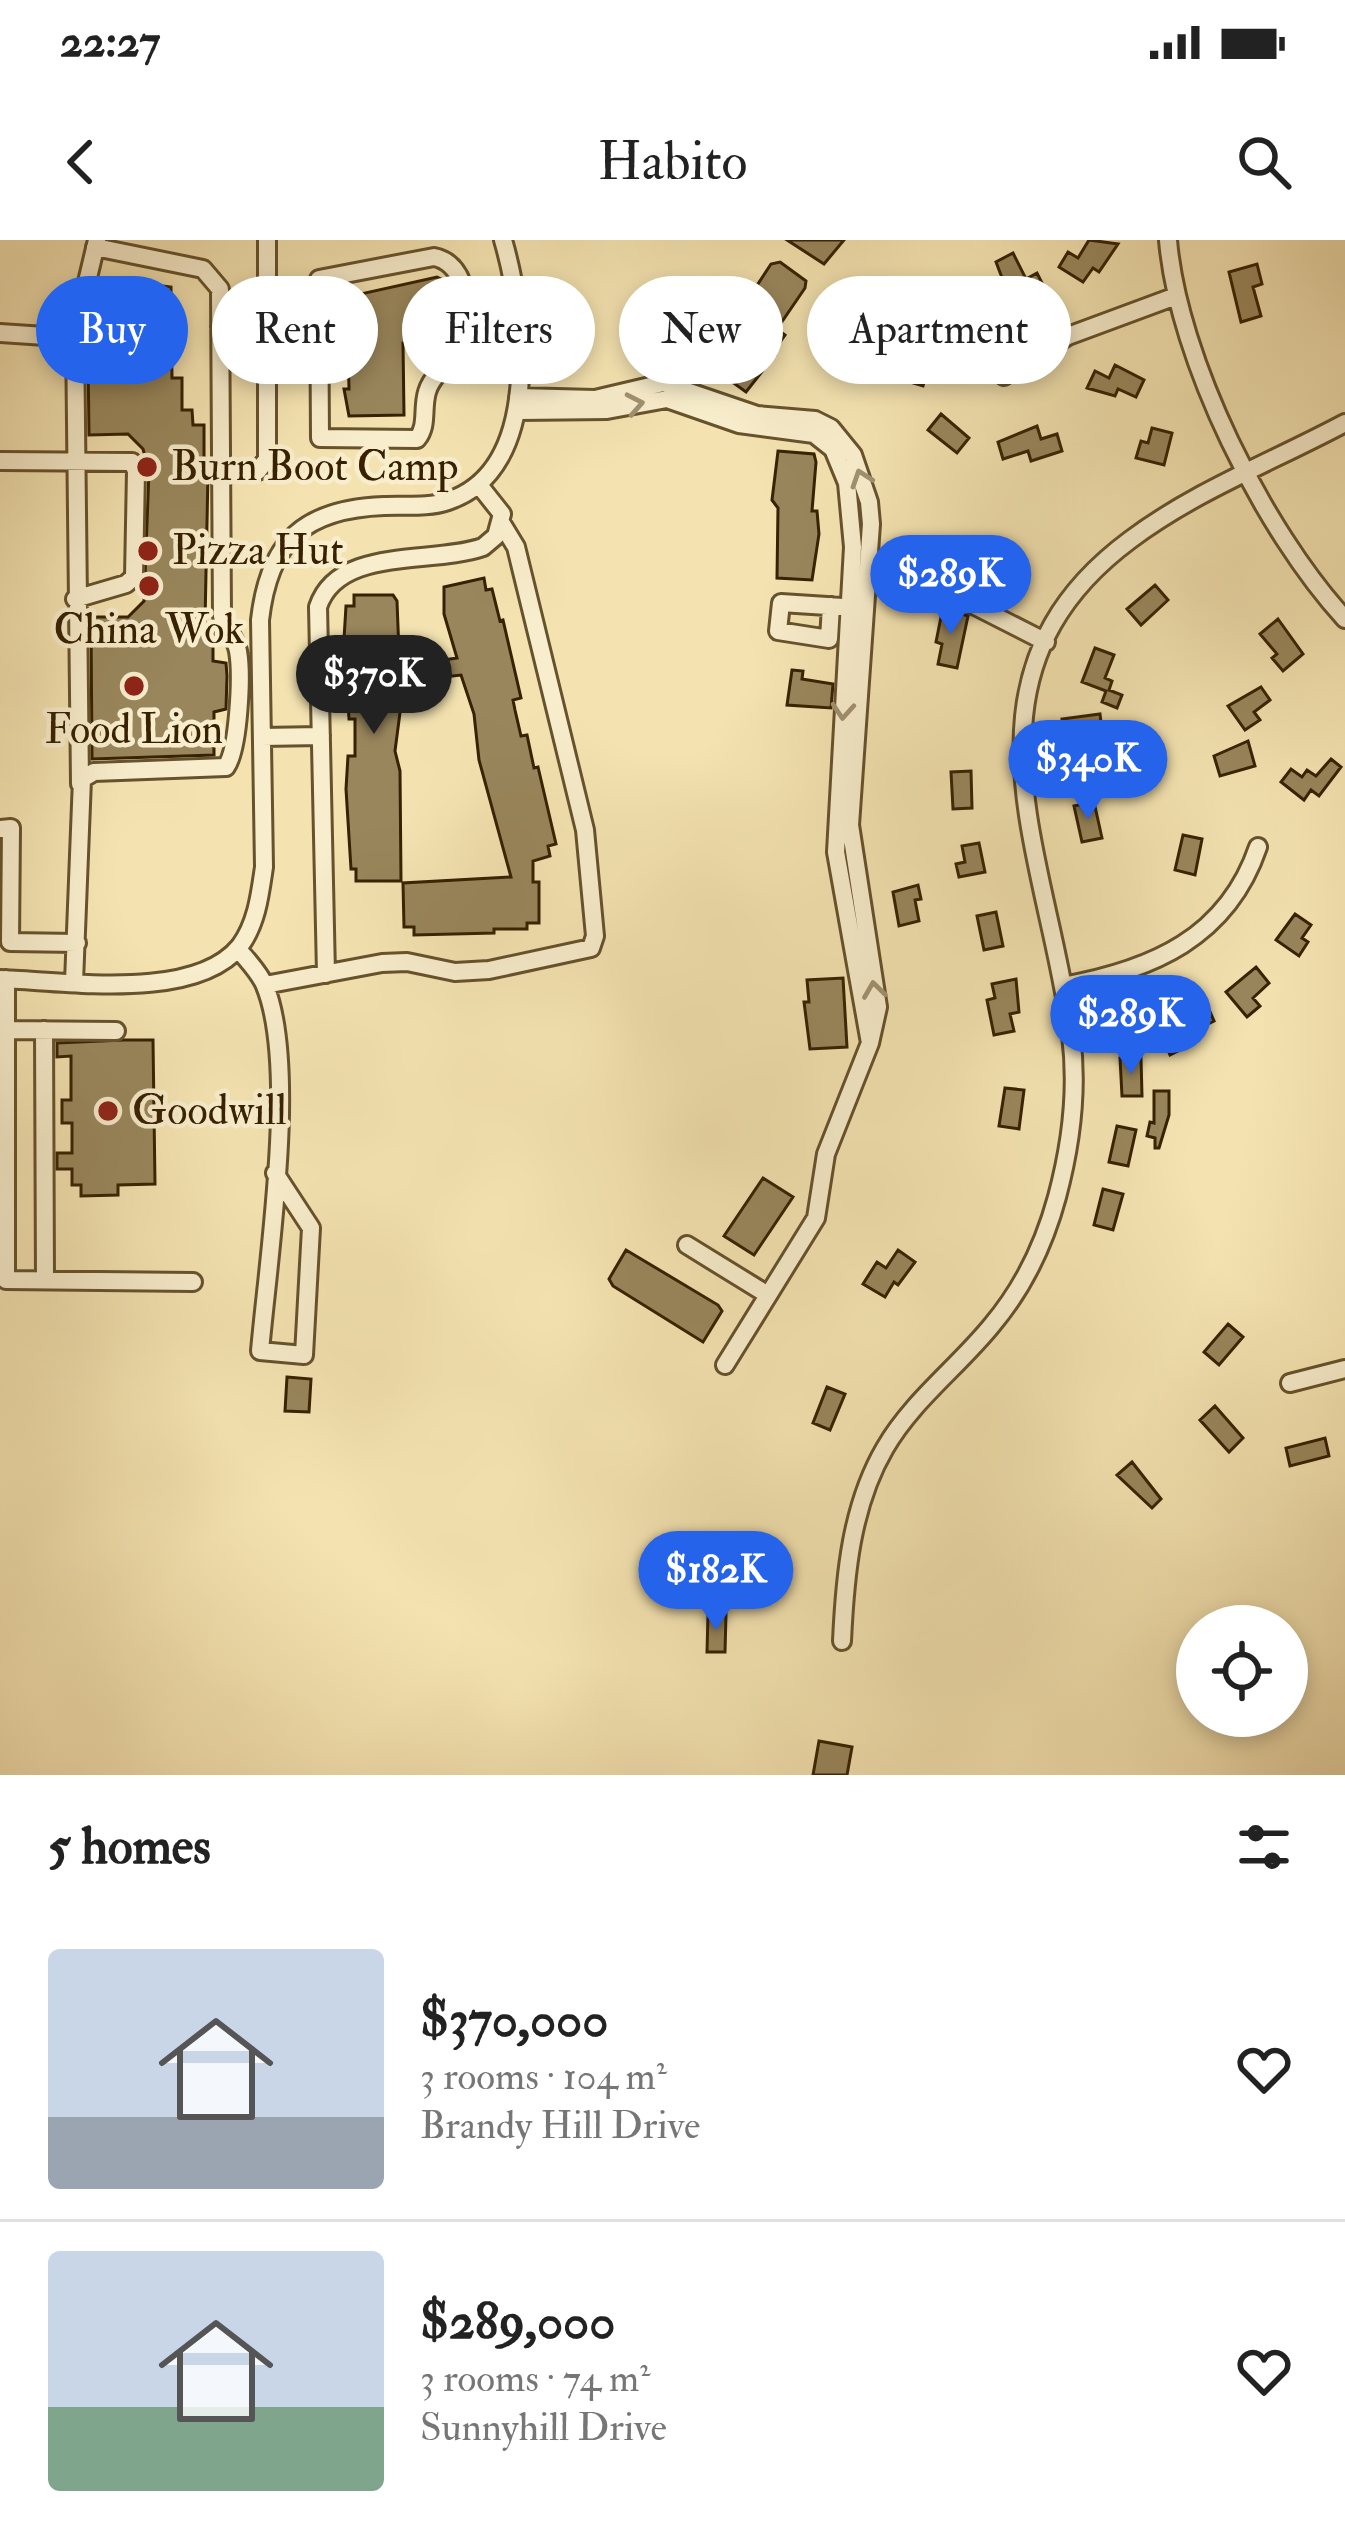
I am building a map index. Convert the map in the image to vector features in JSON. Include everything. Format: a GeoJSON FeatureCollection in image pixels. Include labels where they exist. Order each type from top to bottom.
{"type":"FeatureCollection","features":[{"type":"Feature","properties":{"kind":"street"},"geometry":{"type":"LineString","coordinates":[[267,240],[267,276]]}},
{"type":"Feature","properties":{"kind":"street"},"geometry":{"type":"LineString","coordinates":[[503,240],[511,276]]}},
{"type":"Feature","properties":{"kind":"street"},"geometry":{"type":"LineString","coordinates":[[1168,240],[1176,296],[1201,376],[1249,473],[1305,569],[1345,619]]}},
{"type":"Feature","properties":{"kind":"street"},"geometry":{"type":"LineString","coordinates":[[89,276],[96,243],[213,276]]}},
{"type":"Feature","properties":{"kind":"street"},"geometry":{"type":"LineString","coordinates":[[335,276],[434,257],[449,260],[460,276]]}},
{"type":"Feature","properties":{"kind":"street"},"geometry":{"type":"LineString","coordinates":[[1071,335],[1176,296]]}},
{"type":"Feature","properties":{"kind":"street"},"geometry":{"type":"LineString","coordinates":[[0,333],[36,335]]}},
{"type":"Feature","properties":{"kind":"street"},"geometry":{"type":"LineString","coordinates":[[519,404],[595,399],[663,383],[741,411],[815,420],[831,428],[853,455],[869,502],[849,607],[835,830],[870,1043],[826,1154],[816,1218],[725,1365]]}},
{"type":"Feature","properties":{"kind":"street"},"geometry":{"type":"LineString","coordinates":[[74,982],[80,785],[75,384]]}},
{"type":"Feature","properties":{"kind":"street"},"geometry":{"type":"LineString","coordinates":[[80,785],[94,772],[219,770],[231,762],[239,653],[222,616],[220,384]]}},
{"type":"Feature","properties":{"kind":"street"},"geometry":{"type":"LineString","coordinates":[[221,472],[258,470],[267,459],[267,384]]}},
{"type":"Feature","properties":{"kind":"street"},"geometry":{"type":"LineString","coordinates":[[320,384],[320,438],[417,439],[423,432],[431,384]]}},
{"type":"Feature","properties":{"kind":"street"},"geometry":{"type":"LineString","coordinates":[[193,1282],[6,1280],[3,979],[174,980],[202,973],[238,949],[255,915],[265,867],[264,580],[285,544],[327,514],[355,507],[445,502],[479,485],[499,462],[519,404],[518,384]]}},
{"type":"Feature","properties":{"kind":"street"},"geometry":{"type":"LineString","coordinates":[[842,1641],[851,1547],[872,1473],[902,1423],[1015,1295],[1046,1231],[1066,1156],[1074,1088],[1063,986],[1021,770],[1024,702],[1046,642],[1084,584],[1128,541],[1197,498],[1345,423]]}},
{"type":"Feature","properties":{"kind":"street"},"geometry":{"type":"LineString","coordinates":[[0,461],[132,462],[136,471],[134,577],[126,584],[76,599]]}},
{"type":"Feature","properties":{"kind":"street"},"geometry":{"type":"LineString","coordinates":[[326,974],[318,608],[325,585],[349,569],[483,547],[496,536],[502,514],[479,485]]}},
{"type":"Feature","properties":{"kind":"street"},"geometry":{"type":"LineString","coordinates":[[265,985],[407,962],[455,972],[489,970],[591,948],[595,936],[585,830],[516,547],[502,524]]}},
{"type":"Feature","properties":{"kind":"street"},"geometry":{"type":"LineString","coordinates":[[942,589],[1046,642]]}},
{"type":"Feature","properties":{"kind":"street"},"geometry":{"type":"LineString","coordinates":[[262,737],[320,736]]}},
{"type":"Feature","properties":{"kind":"street"},"geometry":{"type":"LineString","coordinates":[[0,829],[10,828],[10,942],[77,944]]}},
{"type":"Feature","properties":{"kind":"street"},"geometry":{"type":"LineString","coordinates":[[1063,986],[1130,972],[1193,940],[1240,891],[1258,847]]}},
{"type":"Feature","properties":{"kind":"street"},"geometry":{"type":"LineString","coordinates":[[238,949],[265,985],[278,1063],[275,1173],[260,1351],[304,1355],[311,1228],[275,1173]]}},
{"type":"Feature","properties":{"kind":"street"},"geometry":{"type":"LineString","coordinates":[[6,1030],[116,1031]]}},
{"type":"Feature","properties":{"kind":"street"},"geometry":{"type":"LineString","coordinates":[[44,1030],[45,1280]]}},
{"type":"Feature","properties":{"kind":"street"},"geometry":{"type":"LineString","coordinates":[[687,1245],[768,1295]]}},
{"type":"Feature","properties":{"kind":"street"},"geometry":{"type":"LineString","coordinates":[[1290,1383],[1345,1369]]}},
{"type":"Feature","properties":{"kind":"building"},"geometry":{"type":"Polygon","coordinates":[[[787,240],[844,240],[824,264],[787,240]]]}},
{"type":"Feature","properties":{"kind":"building"},"geometry":{"type":"Polygon","coordinates":[[[1089,240],[1118,244],[1099,272],[1093,268],[1083,282],[1059,267],[1068,252],[1078,258],[1089,240]]]}},
{"type":"Feature","properties":{"kind":"building"},"geometry":{"type":"Polygon","coordinates":[[[1013,253],[1024,276],[1001,276],[996,262],[1013,253]]]}},
{"type":"Feature","properties":{"kind":"building"},"geometry":{"type":"Polygon","coordinates":[[[780,262],[806,281],[783,320],[783,276],[763,276],[771,264],[780,262]]]}},
{"type":"Feature","properties":{"kind":"building"},"geometry":{"type":"Polygon","coordinates":[[[1257,264],[1262,284],[1253,287],[1261,316],[1241,322],[1229,272],[1257,264]]]}},
{"type":"Feature","properties":{"kind":"building"},"geometry":{"type":"Polygon","coordinates":[[[402,285],[404,415],[349,416],[344,389],[349,384],[378,384],[378,290],[402,285]]]}},
{"type":"Feature","properties":{"kind":"building"},"geometry":{"type":"Polygon","coordinates":[[[1115,365],[1144,380],[1136,397],[1118,389],[1115,396],[1087,388],[1095,371],[1109,378],[1115,365]]]}},
{"type":"Feature","properties":{"kind":"building"},"geometry":{"type":"Polygon","coordinates":[[[88,384],[182,384],[182,410],[192,410],[193,425],[204,425],[204,469],[208,473],[205,623],[213,628],[213,661],[226,663],[227,676],[226,709],[214,712],[214,755],[92,759],[91,623],[95,617],[128,617],[144,601],[149,471],[143,449],[128,434],[89,435],[88,384]]]}},
{"type":"Feature","properties":{"kind":"building"},"geometry":{"type":"Polygon","coordinates":[[[941,414],[969,438],[957,453],[928,430],[941,414]]]}},
{"type":"Feature","properties":{"kind":"building"},"geometry":{"type":"Polygon","coordinates":[[[1037,426],[1041,439],[1057,434],[1062,451],[1031,461],[1028,451],[1003,459],[998,442],[1037,426]]]}},
{"type":"Feature","properties":{"kind":"building"},"geometry":{"type":"Polygon","coordinates":[[[1152,428],[1172,433],[1164,465],[1136,458],[1152,428]]]}},
{"type":"Feature","properties":{"kind":"building"},"geometry":{"type":"Polygon","coordinates":[[[778,451],[814,454],[812,511],[817,511],[819,534],[812,580],[777,578],[778,508],[772,500],[778,451]]]}},
{"type":"Feature","properties":{"kind":"building"},"geometry":{"type":"Polygon","coordinates":[[[484,578],[503,620],[521,698],[513,700],[521,736],[527,735],[534,768],[538,767],[556,844],[548,846],[550,856],[533,861],[533,882],[539,882],[539,923],[527,923],[527,929],[494,929],[494,933],[414,935],[414,927],[404,927],[403,883],[511,877],[461,675],[425,679],[423,663],[457,658],[444,614],[444,587],[484,578]]]}},
{"type":"Feature","properties":{"kind":"building"},"geometry":{"type":"Polygon","coordinates":[[[1155,585],[1168,600],[1141,625],[1127,609],[1155,585]]]}},
{"type":"Feature","properties":{"kind":"building"},"geometry":{"type":"Polygon","coordinates":[[[354,595],[393,595],[397,601],[401,705],[395,751],[400,771],[401,881],[356,881],[356,869],[351,869],[346,789],[348,756],[355,756],[355,719],[349,719],[344,639],[346,606],[354,606],[354,595]]]}},
{"type":"Feature","properties":{"kind":"building"},"geometry":{"type":"Polygon","coordinates":[[[943,607],[968,616],[957,668],[938,664],[942,644],[936,642],[943,607]]]}},
{"type":"Feature","properties":{"kind":"building"},"geometry":{"type":"Polygon","coordinates":[[[1278,619],[1303,654],[1283,671],[1272,658],[1277,654],[1260,634],[1278,619]]]}},
{"type":"Feature","properties":{"kind":"building"},"geometry":{"type":"Polygon","coordinates":[[[1095,648],[1114,655],[1105,678],[1112,681],[1109,690],[1122,695],[1117,708],[1102,702],[1106,691],[1082,682],[1095,648]]]}},
{"type":"Feature","properties":{"kind":"building"},"geometry":{"type":"Polygon","coordinates":[[[792,670],[803,671],[802,679],[833,684],[831,708],[787,705],[792,670]]]}},
{"type":"Feature","properties":{"kind":"building"},"geometry":{"type":"Polygon","coordinates":[[[1261,687],[1270,700],[1254,712],[1260,720],[1245,730],[1228,706],[1261,687]]]}},
{"type":"Feature","properties":{"kind":"building"},"geometry":{"type":"Polygon","coordinates":[[[1100,714],[1104,748],[1086,751],[1088,766],[1069,769],[1062,719],[1100,714]]]}},
{"type":"Feature","properties":{"kind":"building"},"geometry":{"type":"Polygon","coordinates":[[[1248,741],[1255,766],[1220,776],[1214,756],[1248,741]]]}},
{"type":"Feature","properties":{"kind":"building"},"geometry":{"type":"Polygon","coordinates":[[[1331,759],[1341,767],[1319,796],[1311,790],[1304,800],[1281,782],[1291,769],[1302,777],[1307,770],[1316,776],[1331,759]]]}},
{"type":"Feature","properties":{"kind":"building"},"geometry":{"type":"Polygon","coordinates":[[[971,771],[972,808],[953,809],[951,772],[971,771]]]}},
{"type":"Feature","properties":{"kind":"building"},"geometry":{"type":"Polygon","coordinates":[[[1094,802],[1102,838],[1082,842],[1074,806],[1094,802]]]}},
{"type":"Feature","properties":{"kind":"building"},"geometry":{"type":"Polygon","coordinates":[[[1183,835],[1202,839],[1195,875],[1175,870],[1183,835]]]}},
{"type":"Feature","properties":{"kind":"building"},"geometry":{"type":"Polygon","coordinates":[[[979,843],[985,872],[959,877],[956,864],[965,862],[962,846],[979,843]]]}},
{"type":"Feature","properties":{"kind":"building"},"geometry":{"type":"Polygon","coordinates":[[[918,885],[919,921],[899,926],[893,892],[918,885]]]}},
{"type":"Feature","properties":{"kind":"building"},"geometry":{"type":"Polygon","coordinates":[[[996,912],[1003,946],[984,950],[977,916],[996,912]]]}},
{"type":"Feature","properties":{"kind":"building"},"geometry":{"type":"Polygon","coordinates":[[[1295,914],[1311,925],[1302,938],[1308,942],[1299,956],[1276,940],[1295,914]]]}},
{"type":"Feature","properties":{"kind":"building"},"geometry":{"type":"Polygon","coordinates":[[[1256,967],[1269,983],[1253,998],[1260,1006],[1247,1017],[1226,992],[1256,967]]]}},
{"type":"Feature","properties":{"kind":"building"},"geometry":{"type":"Polygon","coordinates":[[[843,978],[847,1047],[810,1049],[804,1002],[809,1002],[807,980],[843,978]]]}},
{"type":"Feature","properties":{"kind":"building"},"geometry":{"type":"Polygon","coordinates":[[[1016,979],[1019,1012],[1010,1014],[1014,1031],[994,1035],[987,1000],[995,998],[992,984],[1016,979]]]}},
{"type":"Feature","properties":{"kind":"building"},"geometry":{"type":"Polygon","coordinates":[[[1202,993],[1214,1021],[1177,1039],[1182,1049],[1170,1055],[1157,1024],[1191,1006],[1188,1000],[1202,993]]]}},
{"type":"Feature","properties":{"kind":"building","name":"Goodwill"},"geometry":{"type":"Polygon","coordinates":[[[153,1040],[155,1184],[118,1185],[118,1195],[81,1196],[81,1185],[72,1185],[72,1169],[57,1169],[57,1153],[72,1153],[72,1123],[62,1123],[62,1100],[71,1100],[71,1056],[57,1057],[57,1043],[153,1040]]]}},
{"type":"Feature","properties":{"kind":"building"},"geometry":{"type":"Polygon","coordinates":[[[1120,1058],[1141,1058],[1142,1096],[1122,1096],[1120,1058]]]}},
{"type":"Feature","properties":{"kind":"building"},"geometry":{"type":"Polygon","coordinates":[[[1005,1088],[1024,1090],[1019,1129],[999,1126],[1005,1088]]]}},
{"type":"Feature","properties":{"kind":"building"},"geometry":{"type":"Polygon","coordinates":[[[1154,1091],[1169,1091],[1169,1115],[1159,1148],[1155,1148],[1155,1138],[1147,1136],[1150,1122],[1154,1123],[1154,1091]]]}},
{"type":"Feature","properties":{"kind":"building"},"geometry":{"type":"Polygon","coordinates":[[[1117,1126],[1136,1130],[1128,1166],[1109,1162],[1117,1126]]]}},
{"type":"Feature","properties":{"kind":"building"},"geometry":{"type":"Polygon","coordinates":[[[763,1178],[793,1197],[754,1255],[724,1236],[763,1178]]]}},
{"type":"Feature","properties":{"kind":"building"},"geometry":{"type":"Polygon","coordinates":[[[1103,1189],[1123,1194],[1113,1230],[1094,1225],[1103,1189]]]}},
{"type":"Feature","properties":{"kind":"building"},"geometry":{"type":"Polygon","coordinates":[[[626,1250],[718,1305],[722,1311],[703,1342],[613,1286],[609,1279],[626,1250]]]}},
{"type":"Feature","properties":{"kind":"building"},"geometry":{"type":"Polygon","coordinates":[[[898,1250],[915,1262],[898,1285],[894,1282],[885,1297],[863,1284],[877,1262],[886,1268],[898,1250]]]}},
{"type":"Feature","properties":{"kind":"building"},"geometry":{"type":"Polygon","coordinates":[[[1228,1324],[1243,1337],[1219,1365],[1204,1352],[1228,1324]]]}},
{"type":"Feature","properties":{"kind":"building"},"geometry":{"type":"Polygon","coordinates":[[[287,1377],[311,1379],[309,1412],[285,1411],[287,1377]]]}},
{"type":"Feature","properties":{"kind":"building"},"geometry":{"type":"Polygon","coordinates":[[[827,1387],[845,1394],[830,1430],[813,1423],[827,1387]]]}},
{"type":"Feature","properties":{"kind":"building"},"geometry":{"type":"Polygon","coordinates":[[[1215,1406],[1243,1438],[1229,1452],[1200,1420],[1215,1406]]]}},
{"type":"Feature","properties":{"kind":"building"},"geometry":{"type":"Polygon","coordinates":[[[1325,1438],[1329,1456],[1290,1466],[1286,1448],[1325,1438]]]}},
{"type":"Feature","properties":{"kind":"building"},"geometry":{"type":"Polygon","coordinates":[[[1132,1462],[1161,1499],[1152,1508],[1117,1475],[1132,1462]]]}},
{"type":"Feature","properties":{"kind":"building"},"geometry":{"type":"Polygon","coordinates":[[[708,1614],[726,1614],[725,1652],[707,1652],[708,1614]]]}},
{"type":"Feature","properties":{"kind":"building"},"geometry":{"type":"Polygon","coordinates":[[[819,1741],[852,1747],[847,1775],[813,1775],[819,1741]]]}},
{"type":"Feature","properties":{"kind":"place","name":"Burn Boot Camp"},"geometry":{"type":"Point","coordinates":[147,467]}},
{"type":"Feature","properties":{"kind":"place","name":"Pizza Hut"},"geometry":{"type":"Point","coordinates":[148,551]}},
{"type":"Feature","properties":{"kind":"place","name":"China Wok"},"geometry":{"type":"Point","coordinates":[149,586]}},
{"type":"Feature","properties":{"kind":"place","name":"Food Lion"},"geometry":{"type":"Point","coordinates":[134,686]}},
{"type":"Feature","properties":{"kind":"place","name":"Goodwill"},"geometry":{"type":"Point","coordinates":[108,1111]}}]}
